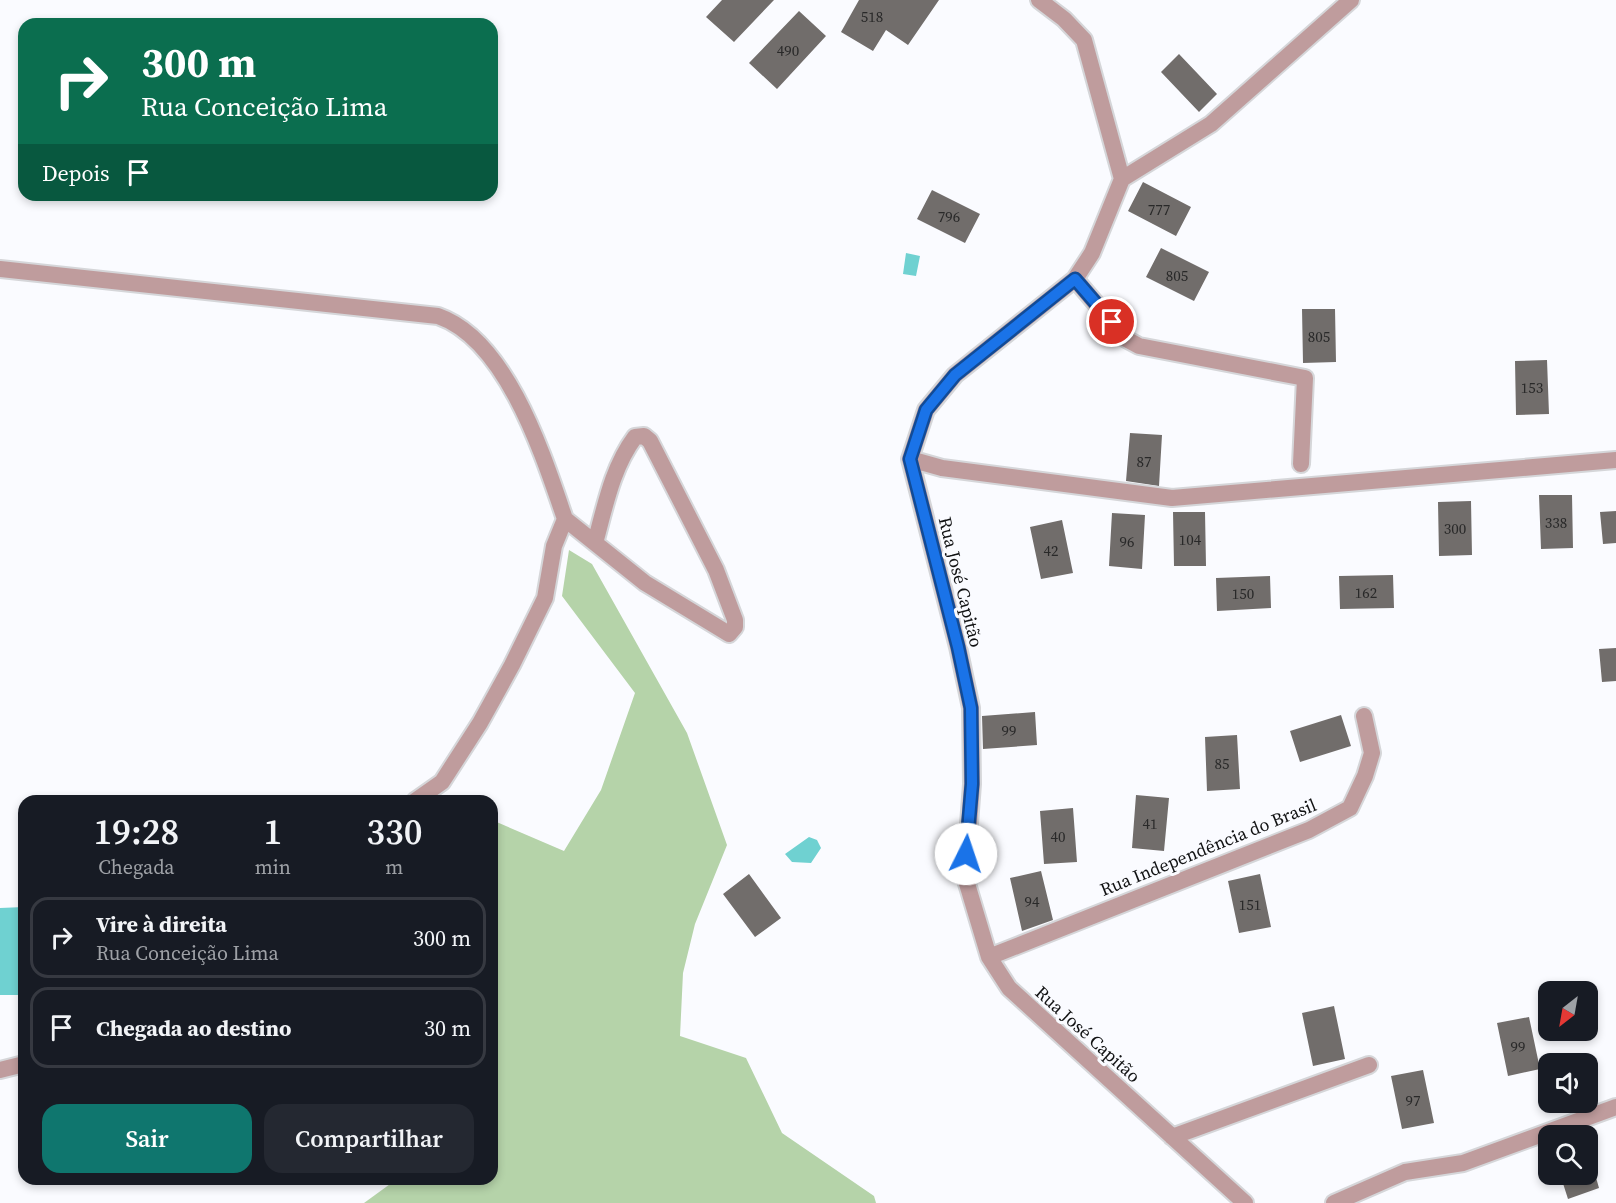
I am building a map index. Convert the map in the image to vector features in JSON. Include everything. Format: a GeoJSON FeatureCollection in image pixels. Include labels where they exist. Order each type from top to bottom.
{"type":"FeatureCollection","features":[{"type":"Feature","properties":{"kind":"street"},"geometry":{"type":"LineString","coordinates":[[1039,0],[1064,19],[1084,40],[1122,179]]}},
{"type":"Feature","properties":{"kind":"street"},"geometry":{"type":"LineString","coordinates":[[1352,0],[1211,124],[1122,179],[1092,253],[1075,279],[955,375],[926,410],[910,459],[942,468],[1172,498],[1616,460]]}},
{"type":"Feature","properties":{"kind":"street"},"geometry":{"type":"LineString","coordinates":[[0,269],[426,314],[454,321],[472,337],[505,376],[533,432],[565,519],[595,543],[645,583],[729,634],[735,627],[735,620],[716,570],[650,441],[644,436],[635,437],[625,450],[612,481],[595,543]]}},
{"type":"Feature","properties":{"kind":"street"},"geometry":{"type":"LineString","coordinates":[[1075,279],[1126,339],[1139,346],[1305,378],[1300,464]]}},
{"type":"Feature","properties":{"kind":"street","name":"Rua José Capitão"},"geometry":{"type":"LineString","coordinates":[[910,459],[958,647],[971,708],[972,784],[964,877],[989,957],[1009,988],[1245,1203]]}},
{"type":"Feature","properties":{"kind":"street"},"geometry":{"type":"LineString","coordinates":[[424,795],[442,782],[480,723],[512,665],[545,598],[554,546],[565,519]]}},
{"type":"Feature","properties":{"kind":"street","name":"Rua Independência do Brasil"},"geometry":{"type":"LineString","coordinates":[[989,957],[1309,830],[1350,808],[1365,776],[1372,753],[1364,716]]}},
{"type":"Feature","properties":{"kind":"street"},"geometry":{"type":"LineString","coordinates":[[1172,1137],[1369,1065]]}},
{"type":"Feature","properties":{"kind":"street"},"geometry":{"type":"LineString","coordinates":[[0,1070],[18,1066]]}},
{"type":"Feature","properties":{"kind":"street"},"geometry":{"type":"LineString","coordinates":[[1334,1203],[1405,1172],[1463,1163],[1616,1107]]}},
{"type":"Feature","properties":{"kind":"green space"},"geometry":{"type":"Polygon","coordinates":[[[569,550],[592,564],[687,733],[727,845],[695,924],[683,973],[680,1036],[746,1058],[782,1133],[874,1196],[876,1203],[364,1203],[389,1185],[498,1185],[498,823],[564,851],[601,790],[635,693],[562,596],[569,550]]]}},
{"type":"Feature","properties":{"kind":"water"},"geometry":{"type":"Polygon","coordinates":[[[906,253],[920,256],[916,276],[903,274],[906,253]]]}},
{"type":"Feature","properties":{"kind":"water"},"geometry":{"type":"Polygon","coordinates":[[[809,837],[817,840],[821,848],[811,863],[792,862],[785,854],[809,837]]]}},
{"type":"Feature","properties":{"kind":"water"},"geometry":{"type":"Polygon","coordinates":[[[18,907],[18,995],[0,995],[0,908],[18,907]]]}},
{"type":"Feature","properties":{"kind":"building"},"geometry":{"type":"Polygon","coordinates":[[[722,0],[774,0],[734,42],[706,17],[722,0]]]}},
{"type":"Feature","properties":{"kind":"building"},"geometry":{"type":"Polygon","coordinates":[[[859,0],[939,0],[908,45],[886,30],[873,51],[841,32],[859,0]]]}},
{"type":"Feature","properties":{"kind":"building"},"geometry":{"type":"Polygon","coordinates":[[[799,11],[826,36],[777,89],[749,63],[799,11]]]}},
{"type":"Feature","properties":{"kind":"building"},"geometry":{"type":"Polygon","coordinates":[[[1179,54],[1217,94],[1199,112],[1161,72],[1179,54]]]}},
{"type":"Feature","properties":{"kind":"building"},"geometry":{"type":"Polygon","coordinates":[[[1143,182],[1191,207],[1176,236],[1128,211],[1143,182]]]}},
{"type":"Feature","properties":{"kind":"building"},"geometry":{"type":"Polygon","coordinates":[[[932,190],[980,214],[965,243],[917,219],[932,190]]]}},
{"type":"Feature","properties":{"kind":"building"},"geometry":{"type":"Polygon","coordinates":[[[1161,248],[1209,272],[1194,301],[1146,277],[1161,248]]]}},
{"type":"Feature","properties":{"kind":"building"},"geometry":{"type":"Polygon","coordinates":[[[1302,309],[1335,309],[1336,362],[1303,363],[1302,309]]]}},
{"type":"Feature","properties":{"kind":"building"},"geometry":{"type":"Polygon","coordinates":[[[1547,360],[1549,414],[1516,415],[1515,361],[1547,360]]]}},
{"type":"Feature","properties":{"kind":"building"},"geometry":{"type":"Polygon","coordinates":[[[1130,433],[1162,435],[1159,486],[1126,481],[1130,433]]]}},
{"type":"Feature","properties":{"kind":"building"},"geometry":{"type":"Polygon","coordinates":[[[1539,495],[1572,495],[1573,548],[1541,549],[1539,495]]]}},
{"type":"Feature","properties":{"kind":"building"},"geometry":{"type":"Polygon","coordinates":[[[1471,501],[1472,555],[1439,556],[1438,502],[1471,501]]]}},
{"type":"Feature","properties":{"kind":"building"},"geometry":{"type":"Polygon","coordinates":[[[1616,511],[1616,543],[1603,544],[1600,512],[1616,511]]]}},
{"type":"Feature","properties":{"kind":"building"},"geometry":{"type":"Polygon","coordinates":[[[1173,512],[1205,512],[1206,566],[1174,566],[1173,512]]]}},
{"type":"Feature","properties":{"kind":"building"},"geometry":{"type":"Polygon","coordinates":[[[1112,513],[1145,515],[1142,569],[1109,566],[1112,513]]]}},
{"type":"Feature","properties":{"kind":"building"},"geometry":{"type":"Polygon","coordinates":[[[1062,520],[1073,573],[1041,579],[1030,527],[1062,520]]]}},
{"type":"Feature","properties":{"kind":"building"},"geometry":{"type":"Polygon","coordinates":[[[1393,575],[1394,608],[1340,609],[1339,576],[1393,575]]]}},
{"type":"Feature","properties":{"kind":"building"},"geometry":{"type":"Polygon","coordinates":[[[1270,576],[1271,608],[1217,611],[1216,578],[1270,576]]]}},
{"type":"Feature","properties":{"kind":"building"},"geometry":{"type":"Polygon","coordinates":[[[1616,648],[1616,681],[1602,682],[1599,649],[1616,648]]]}},
{"type":"Feature","properties":{"kind":"building"},"geometry":{"type":"Polygon","coordinates":[[[1035,712],[1037,745],[983,749],[982,716],[1035,712]]]}},
{"type":"Feature","properties":{"kind":"building"},"geometry":{"type":"Polygon","coordinates":[[[1341,715],[1351,746],[1300,762],[1290,731],[1341,715]]]}},
{"type":"Feature","properties":{"kind":"building"},"geometry":{"type":"Polygon","coordinates":[[[1237,735],[1240,789],[1207,791],[1205,737],[1237,735]]]}},
{"type":"Feature","properties":{"kind":"building"},"geometry":{"type":"Polygon","coordinates":[[[1136,795],[1169,798],[1164,851],[1132,848],[1136,795]]]}},
{"type":"Feature","properties":{"kind":"building"},"geometry":{"type":"Polygon","coordinates":[[[1073,808],[1077,862],[1044,864],[1040,811],[1073,808]]]}},
{"type":"Feature","properties":{"kind":"building"},"geometry":{"type":"Polygon","coordinates":[[[1041,871],[1053,920],[1022,931],[1010,878],[1041,871]]]}},
{"type":"Feature","properties":{"kind":"building"},"geometry":{"type":"Polygon","coordinates":[[[749,874],[781,918],[755,937],[723,894],[749,874]]]}},
{"type":"Feature","properties":{"kind":"building"},"geometry":{"type":"Polygon","coordinates":[[[1260,874],[1271,927],[1239,933],[1228,881],[1260,874]]]}},
{"type":"Feature","properties":{"kind":"building"},"geometry":{"type":"Polygon","coordinates":[[[1334,1006],[1345,1059],[1313,1066],[1302,1013],[1334,1006]]]}},
{"type":"Feature","properties":{"kind":"building"},"geometry":{"type":"Polygon","coordinates":[[[1529,1017],[1538,1069],[1508,1076],[1497,1023],[1529,1017]]]}},
{"type":"Feature","properties":{"kind":"building"},"geometry":{"type":"Polygon","coordinates":[[[1423,1070],[1434,1123],[1402,1129],[1391,1076],[1423,1070]]]}},
{"type":"Feature","properties":{"kind":"building"},"geometry":{"type":"Polygon","coordinates":[[[1598,1184],[1599,1188],[1568,1199],[1564,1185],[1598,1184]]]}},
{"type":"Feature","properties":{"kind":"route"},"geometry":{"type":"LineString","coordinates":[[966,854],[972,784],[971,708],[958,647],[910,459],[926,410],[955,375],[1075,279],[1112,322]]}}]}
